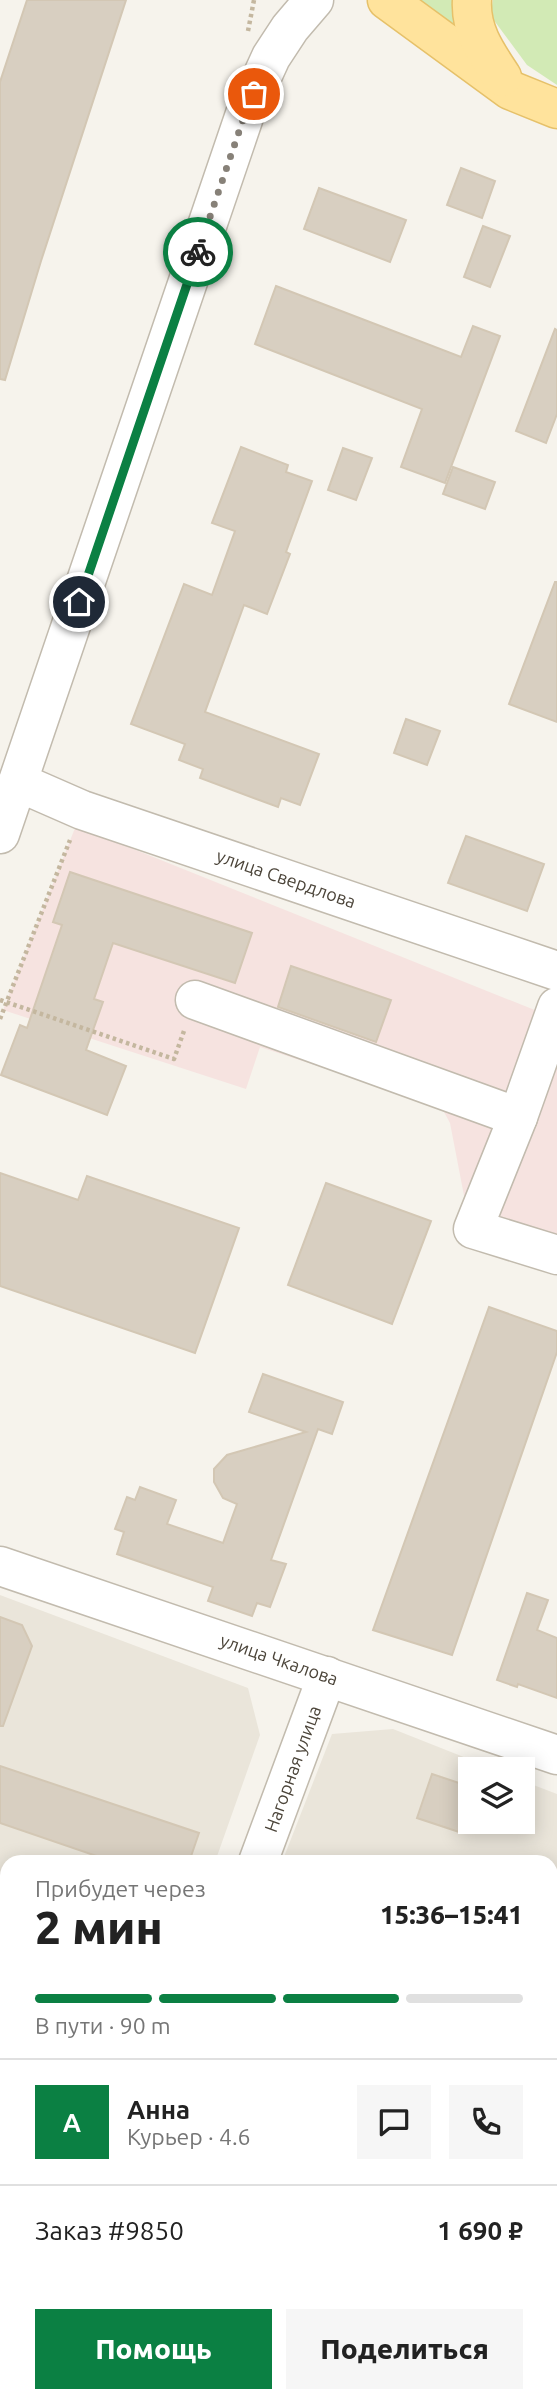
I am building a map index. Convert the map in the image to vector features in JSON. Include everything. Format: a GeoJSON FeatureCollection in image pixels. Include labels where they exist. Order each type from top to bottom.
{"type":"FeatureCollection","features":[{"type":"Feature","properties":{"kind":"main road"},"geometry":{"type":"LineString","coordinates":[[387,0],[510,90],[557,109]]}},
{"type":"Feature","properties":{"kind":"main road"},"geometry":{"type":"LineString","coordinates":[[472,0],[471,15],[481,46],[510,90]]}},
{"type":"Feature","properties":{"kind":"street"},"geometry":{"type":"LineString","coordinates":[[0,834],[245,114],[271,57],[290,28],[314,0]]}},
{"type":"Feature","properties":{"kind":"street","name":"улица Свердлова"},"geometry":{"type":"LineString","coordinates":[[18,782],[82,810],[557,971]]}},
{"type":"Feature","properties":{"kind":"street"},"geometry":{"type":"LineString","coordinates":[[195,1000],[518,1117]]}},
{"type":"Feature","properties":{"kind":"street"},"geometry":{"type":"LineString","coordinates":[[557,1007],[518,1117],[473,1229],[557,1255]]}},
{"type":"Feature","properties":{"kind":"street","name":"улица Чкалова"},"geometry":{"type":"LineString","coordinates":[[0,1566],[557,1755]]}},
{"type":"Feature","properties":{"kind":"street","name":"Нагорная улица"},"geometry":{"type":"LineString","coordinates":[[261,1855],[327,1676]]}},
{"type":"Feature","properties":{"kind":"path"},"geometry":{"type":"LineString","coordinates":[[0,1019],[3,1001],[82,810]]}},
{"type":"Feature","properties":{"kind":"path"},"geometry":{"type":"LineString","coordinates":[[3,1001],[174,1059],[195,1000]]}},
{"type":"Feature","properties":{"kind":"shaded area"},"geometry":{"type":"Polygon","coordinates":[[[75,828],[91,832],[557,1019],[557,1267],[466,1206],[450,1123],[444,1112],[433,1104],[260,1047],[246,1089],[3,1010],[75,828]]]}},
{"type":"Feature","properties":{"kind":"shaded area"},"geometry":{"type":"Polygon","coordinates":[[[0,1595],[248,1688],[260,1735],[217,1855],[0,1855],[0,1595]]]}},
{"type":"Feature","properties":{"kind":"shaded area"},"geometry":{"type":"Polygon","coordinates":[[[393,1729],[464,1757],[458,1757],[458,1834],[535,1834],[535,1786],[557,1794],[557,1855],[285,1855],[332,1734],[393,1729]]]}},
{"type":"Feature","properties":{"kind":"green space"},"geometry":{"type":"Polygon","coordinates":[[[413,0],[454,0],[462,35],[413,0]]]}},
{"type":"Feature","properties":{"kind":"green space"},"geometry":{"type":"Polygon","coordinates":[[[493,0],[557,0],[557,85],[527,65],[490,15],[493,0]]]}},
{"type":"Feature","properties":{"kind":"building"},"geometry":{"type":"Polygon","coordinates":[[[27,0],[126,0],[5,380],[0,379],[0,82],[27,0]]]}},
{"type":"Feature","properties":{"kind":"building"},"geometry":{"type":"Polygon","coordinates":[[[461,168],[495,181],[482,218],[447,205],[461,168]]]}},
{"type":"Feature","properties":{"kind":"building"},"geometry":{"type":"Polygon","coordinates":[[[319,188],[406,220],[390,262],[304,229],[319,188]]]}},
{"type":"Feature","properties":{"kind":"building"},"geometry":{"type":"Polygon","coordinates":[[[483,226],[510,236],[490,287],[464,277],[483,226]]]}},
{"type":"Feature","properties":{"kind":"building"},"geometry":{"type":"Polygon","coordinates":[[[276,286],[461,357],[473,326],[500,336],[445,483],[401,467],[422,409],[255,344],[276,286]]]}},
{"type":"Feature","properties":{"kind":"building"},"geometry":{"type":"Polygon","coordinates":[[[555,329],[557,414],[546,443],[516,431],[555,329]]]}},
{"type":"Feature","properties":{"kind":"building"},"geometry":{"type":"Polygon","coordinates":[[[241,447],[288,465],[286,472],[312,481],[286,552],[290,554],[267,614],[244,605],[205,712],[319,754],[300,805],[281,798],[278,807],[200,778],[203,769],[179,760],[185,744],[131,724],[184,584],[212,595],[235,531],[212,523],[241,447]]]}},
{"type":"Feature","properties":{"kind":"building"},"geometry":{"type":"Polygon","coordinates":[[[343,448],[372,458],[356,500],[328,490],[343,448]]]}},
{"type":"Feature","properties":{"kind":"building"},"geometry":{"type":"Polygon","coordinates":[[[453,467],[495,482],[485,509],[443,494],[453,467]]]}},
{"type":"Feature","properties":{"kind":"building"},"geometry":{"type":"Polygon","coordinates":[[[557,582],[557,722],[509,704],[557,582]]]}},
{"type":"Feature","properties":{"kind":"building"},"geometry":{"type":"Polygon","coordinates":[[[406,719],[440,731],[427,765],[394,753],[406,719]]]}},
{"type":"Feature","properties":{"kind":"building"},"geometry":{"type":"Polygon","coordinates":[[[466,836],[544,864],[527,911],[448,883],[466,836]]]}},
{"type":"Feature","properties":{"kind":"building"},"geometry":{"type":"Polygon","coordinates":[[[70,872],[252,933],[235,983],[113,943],[94,999],[103,1002],[86,1050],[126,1066],[107,1115],[1,1075],[20,1025],[27,1028],[62,925],[53,922],[70,872]]]}},
{"type":"Feature","properties":{"kind":"building"},"geometry":{"type":"Polygon","coordinates":[[[291,966],[391,1000],[376,1042],[278,1007],[291,966]]]}},
{"type":"Feature","properties":{"kind":"building"},"geometry":{"type":"Polygon","coordinates":[[[0,1173],[78,1200],[87,1176],[239,1228],[195,1353],[0,1286],[0,1173]]]}},
{"type":"Feature","properties":{"kind":"building"},"geometry":{"type":"Polygon","coordinates":[[[326,1183],[431,1221],[392,1324],[288,1285],[326,1183]]]}},
{"type":"Feature","properties":{"kind":"building"},"geometry":{"type":"Polygon","coordinates":[[[489,1307],[557,1331],[557,1352],[452,1655],[373,1630],[489,1307]]]}},
{"type":"Feature","properties":{"kind":"building"},"geometry":{"type":"Polygon","coordinates":[[[263,1374],[343,1402],[332,1434],[318,1429],[271,1560],[286,1564],[270,1607],[257,1603],[252,1616],[208,1601],[213,1587],[117,1554],[124,1532],[115,1529],[127,1497],[135,1500],[140,1487],[176,1500],[167,1524],[223,1543],[237,1504],[223,1498],[214,1482],[214,1469],[227,1455],[306,1432],[249,1412],[263,1374]]]}},
{"type":"Feature","properties":{"kind":"building"},"geometry":{"type":"Polygon","coordinates":[[[527,1593],[548,1600],[537,1630],[557,1638],[557,1698],[518,1684],[517,1687],[497,1680],[527,1593]]]}},
{"type":"Feature","properties":{"kind":"building"},"geometry":{"type":"Polygon","coordinates":[[[0,1617],[22,1625],[32,1646],[3,1726],[0,1726],[0,1617]]]}},
{"type":"Feature","properties":{"kind":"building"},"geometry":{"type":"Polygon","coordinates":[[[0,1766],[199,1833],[191,1855],[94,1855],[0,1823],[0,1766]]]}},
{"type":"Feature","properties":{"kind":"building"},"geometry":{"type":"Polygon","coordinates":[[[432,1774],[458,1783],[458,1832],[417,1818],[432,1774]]]}},
{"type":"Feature","properties":{"kind":"way so far"},"geometry":{"type":"LineString","coordinates":[[198,252],[254,94]]}},
{"type":"Feature","properties":{"kind":"route"},"geometry":{"type":"LineString","coordinates":[[79,602],[198,252]]}}]}
